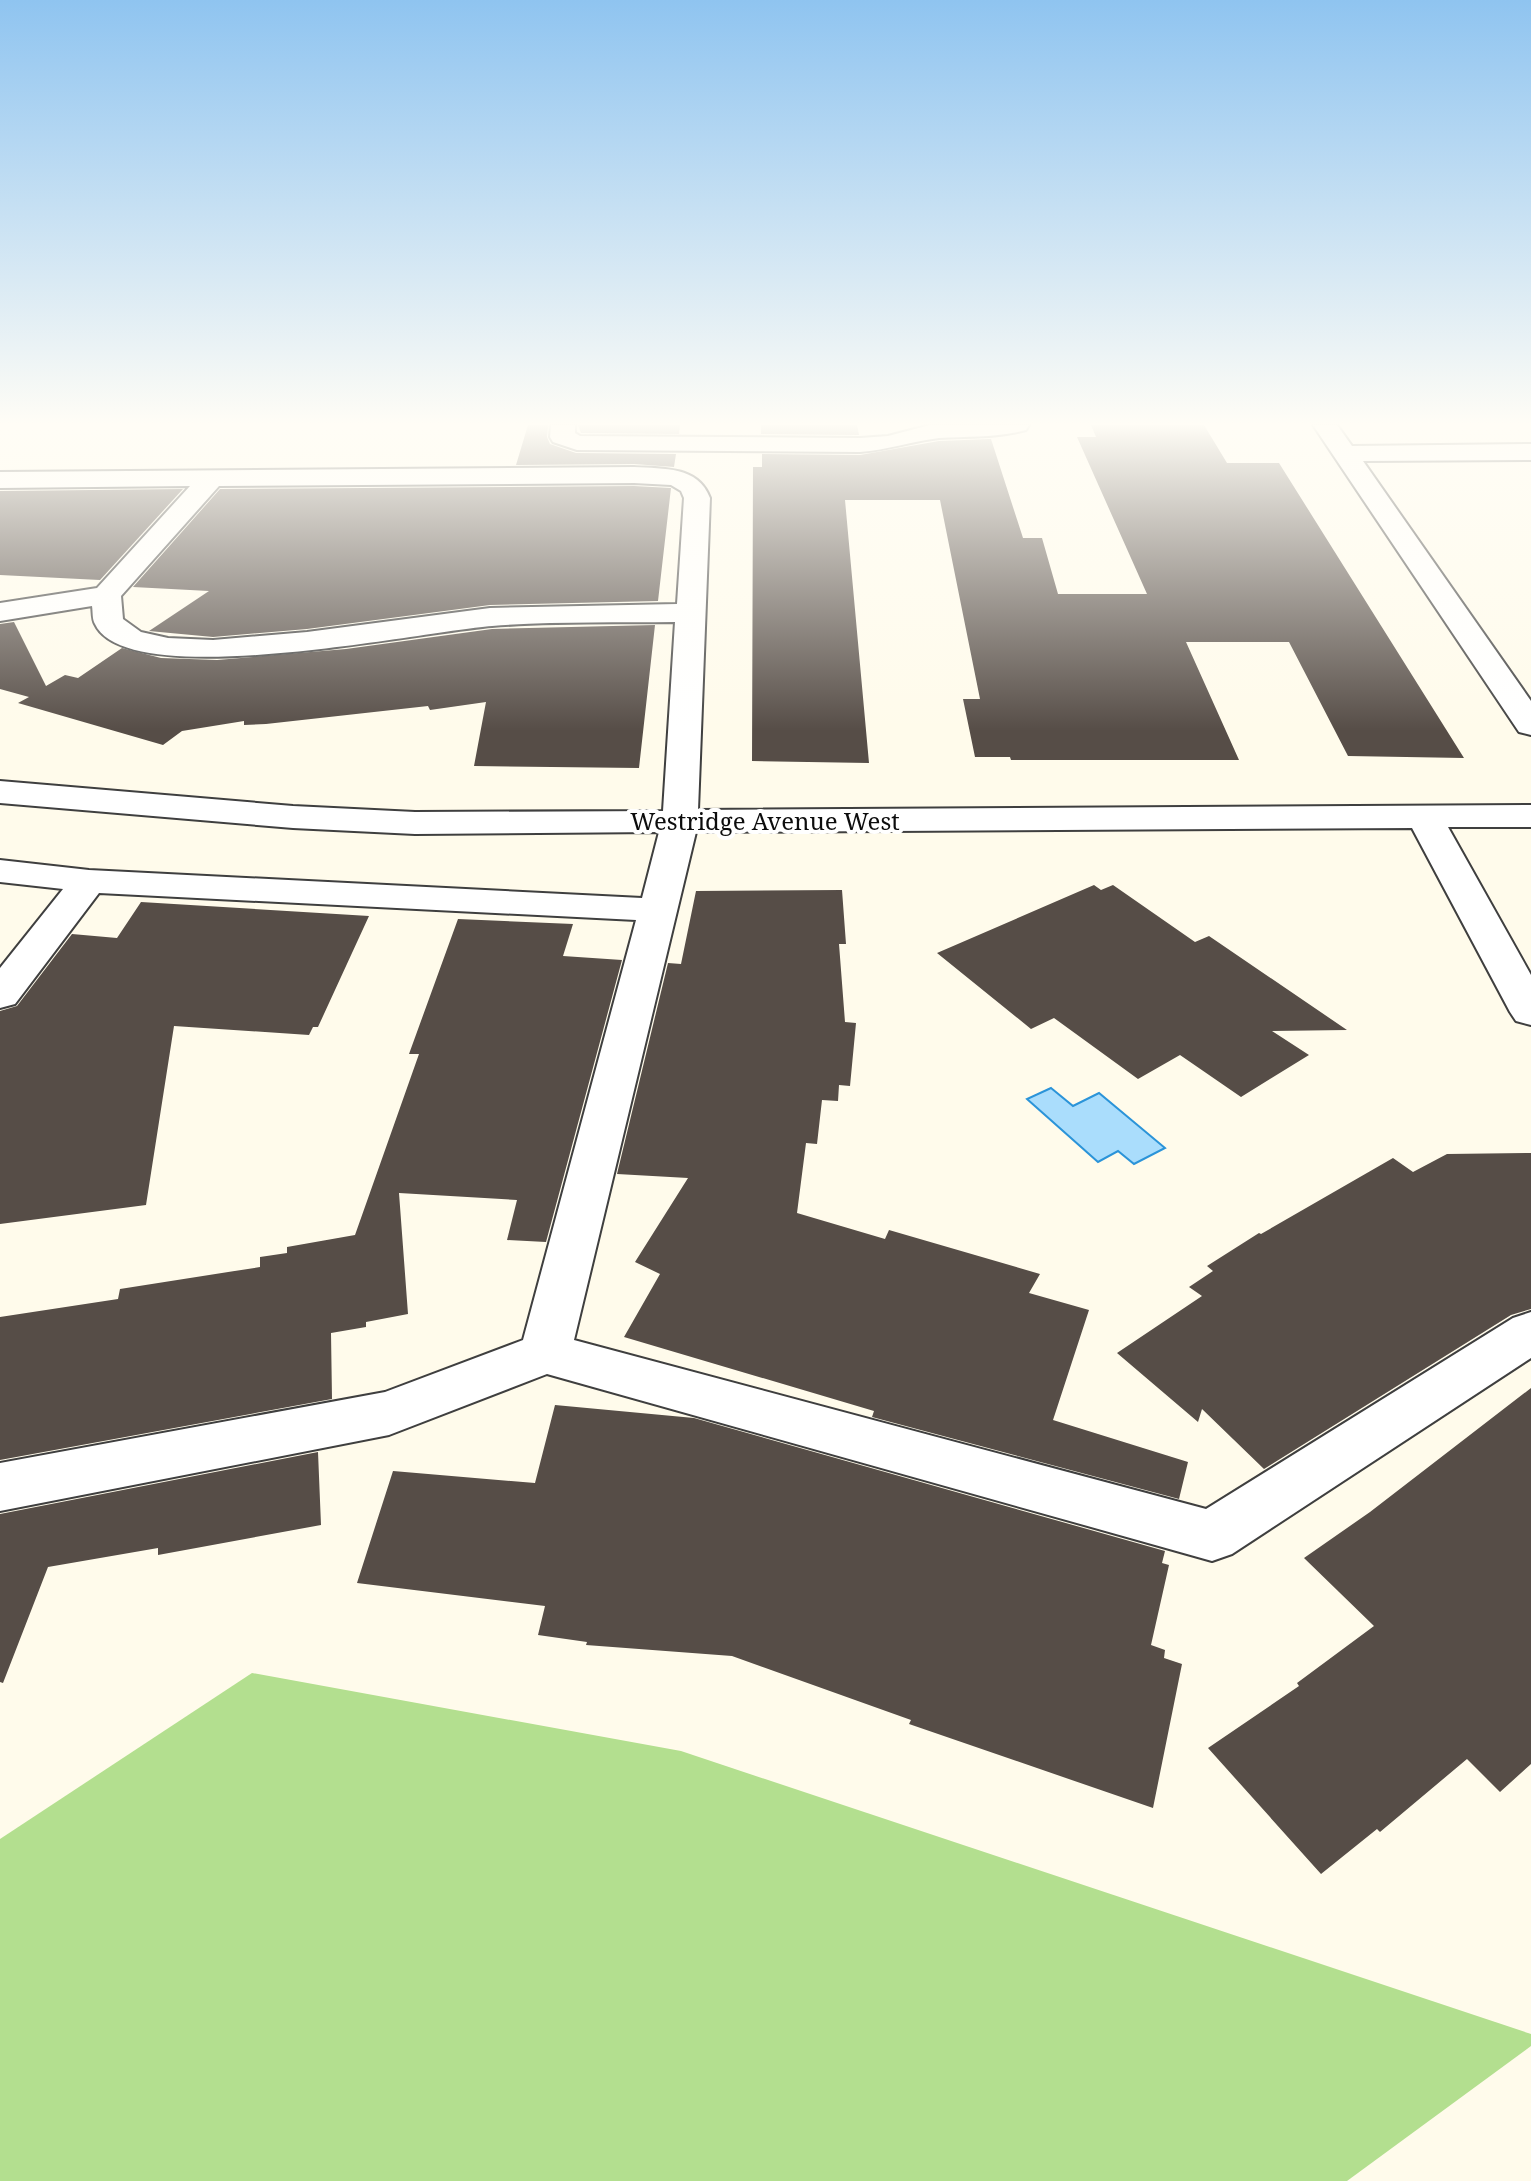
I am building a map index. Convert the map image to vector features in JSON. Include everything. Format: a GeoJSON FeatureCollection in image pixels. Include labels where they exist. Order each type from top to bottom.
{"type":"FeatureCollection","features":[{"type":"Feature","properties":{"kind":"street"},"geometry":{"type":"LineString","coordinates":[[168,527],[106,595],[102,609],[106,620],[130,638],[171,647],[218,651],[490,617],[691,613]]}},
{"type":"Feature","properties":{"kind":"street"},"geometry":{"type":"LineString","coordinates":[[545,1353],[680,823],[695,527]]}},
{"type":"Feature","properties":{"kind":"street"},"geometry":{"type":"LineString","coordinates":[[1395,527],[1531,725]]}},
{"type":"Feature","properties":{"kind":"street"},"geometry":{"type":"LineString","coordinates":[[0,612],[106,595]]}},
{"type":"Feature","properties":{"kind":"street","name":"Westridge Avenue West"},"geometry":{"type":"LineString","coordinates":[[0,792],[415,823],[1531,816]]}},
{"type":"Feature","properties":{"kind":"street"},"geometry":{"type":"LineString","coordinates":[[1424,817],[1531,1012]]}},
{"type":"Feature","properties":{"kind":"street"},"geometry":{"type":"LineString","coordinates":[[0,871],[89,881],[658,910]]}},
{"type":"Feature","properties":{"kind":"street"},"geometry":{"type":"LineString","coordinates":[[0,995],[89,881]]}},
{"type":"Feature","properties":{"kind":"street"},"geometry":{"type":"LineString","coordinates":[[0,1487],[389,1413],[545,1353],[1212,1536],[1531,1332]]}},
{"type":"Feature","properties":{"kind":"green space"},"geometry":{"type":"Polygon","coordinates":[[[252,1673],[681,1751],[1531,2034],[1531,2046],[1347,2181],[0,2181],[0,1839],[252,1673]]]}},
{"type":"Feature","properties":{"kind":"water"},"geometry":{"type":"Polygon","coordinates":[[[1051,1088],[1073,1106],[1099,1093],[1165,1148],[1134,1164],[1118,1151],[1098,1162],[1027,1099],[1051,1088]]]}},
{"type":"Feature","properties":{"kind":"building"},"geometry":{"type":"Polygon","coordinates":[[[0,527],[149,527],[100,580],[0,575],[0,527]]]}},
{"type":"Feature","properties":{"kind":"building"},"geometry":{"type":"Polygon","coordinates":[[[186,527],[667,527],[658,601],[490,605],[307,629],[213,637],[149,631],[209,591],[133,587],[186,527]]]}},
{"type":"Feature","properties":{"kind":"building"},"geometry":{"type":"Polygon","coordinates":[[[753,527],[847,527],[869,763],[752,761],[753,527]]]}},
{"type":"Feature","properties":{"kind":"building"},"geometry":{"type":"Polygon","coordinates":[[[945,527],[1019,527],[1023,538],[1042,538],[1058,594],[1147,594],[1117,527],[1319,527],[1464,758],[1348,756],[1289,642],[1186,642],[1239,760],[1011,760],[1010,757],[975,757],[963,699],[980,699],[945,527]]]}},
{"type":"Feature","properties":{"kind":"building"},"geometry":{"type":"Polygon","coordinates":[[[14,622],[46,686],[65,675],[78,678],[122,648],[161,658],[217,660],[346,649],[492,629],[655,625],[639,768],[474,766],[486,702],[266,724],[244,725],[244,721],[182,731],[163,745],[18,703],[29,697],[0,689],[0,624],[14,622]]]}},
{"type":"Feature","properties":{"kind":"building"},"geometry":{"type":"Polygon","coordinates":[[[1094,885],[1101,890],[1113,885],[1195,942],[1209,936],[1347,1030],[1272,1031],[1309,1055],[1241,1097],[1180,1055],[1138,1079],[1054,1018],[1031,1029],[937,953],[1094,885]]]}},
{"type":"Feature","properties":{"kind":"building"},"geometry":{"type":"Polygon","coordinates":[[[842,890],[846,944],[839,944],[845,1022],[856,1023],[850,1086],[839,1085],[838,1101],[822,1100],[817,1144],[806,1143],[797,1213],[885,1239],[889,1230],[1040,1274],[1029,1293],[1089,1310],[1053,1420],[1188,1462],[1179,1499],[872,1417],[874,1411],[624,1337],[660,1274],[635,1262],[688,1178],[617,1174],[668,963],[681,964],[696,891],[842,890]]]}},
{"type":"Feature","properties":{"kind":"building"},"geometry":{"type":"Polygon","coordinates":[[[141,902],[369,916],[318,1027],[313,1027],[309,1035],[174,1026],[146,1205],[0,1224],[0,1011],[17,1006],[72,934],[117,938],[141,902]]]}},
{"type":"Feature","properties":{"kind":"building"},"geometry":{"type":"Polygon","coordinates":[[[458,919],[573,924],[563,956],[622,960],[546,1242],[507,1240],[517,1200],[399,1193],[408,1314],[366,1322],[366,1327],[331,1333],[332,1399],[0,1460],[0,1317],[118,1299],[120,1289],[260,1267],[260,1257],[287,1253],[287,1247],[355,1235],[419,1054],[409,1054],[458,919]]]}},
{"type":"Feature","properties":{"kind":"building"},"geometry":{"type":"Polygon","coordinates":[[[1531,1153],[1531,1309],[1511,1315],[1264,1469],[1202,1409],[1198,1422],[1117,1353],[1202,1296],[1189,1287],[1213,1271],[1207,1266],[1259,1233],[1393,1158],[1413,1172],[1447,1154],[1531,1153]]]}},
{"type":"Feature","properties":{"kind":"building"},"geometry":{"type":"Polygon","coordinates":[[[1531,1388],[1531,1764],[1500,1792],[1467,1759],[1380,1832],[1377,1829],[1321,1874],[1208,1748],[1299,1686],[1297,1683],[1374,1626],[1304,1558],[1370,1512],[1531,1388]]]}},
{"type":"Feature","properties":{"kind":"building"},"geometry":{"type":"Polygon","coordinates":[[[555,1405],[694,1418],[1165,1551],[1162,1563],[1169,1565],[1151,1645],[1165,1650],[1164,1658],[1182,1664],[1153,1808],[909,1724],[911,1720],[732,1656],[586,1645],[587,1642],[538,1635],[545,1606],[357,1583],[393,1471],[535,1483],[555,1405]]]}},
{"type":"Feature","properties":{"kind":"building"},"geometry":{"type":"Polygon","coordinates":[[[318,1452],[321,1525],[158,1555],[158,1548],[48,1567],[3,1683],[0,1682],[0,1514],[318,1452]]]}}]}
